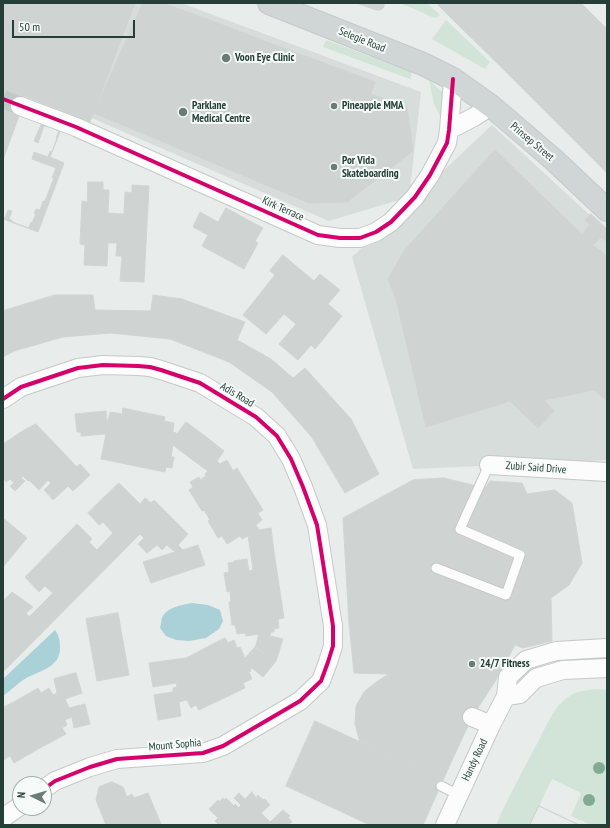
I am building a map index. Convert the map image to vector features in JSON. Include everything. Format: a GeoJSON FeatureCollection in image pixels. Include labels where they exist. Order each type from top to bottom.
{"type":"FeatureCollection","features":[{"type":"Feature","properties":{"kind":"main road","name":"Selegie Road"},"geometry":{"type":"LineString","coordinates":[[269,3],[423,64],[453,79]]}},
{"type":"Feature","properties":{"kind":"main road","name":"Prinsep Street"},"geometry":{"type":"LineString","coordinates":[[453,79],[491,106],[553,159],[607,210]]}},
{"type":"Feature","properties":{"kind":"street","name":"Kirk Terrace"},"geometry":{"type":"LineString","coordinates":[[20,106],[76,128],[318,235],[340,238],[360,238],[376,232],[391,222],[415,198],[430,176],[447,143],[453,79]]}},
{"type":"Feature","properties":{"kind":"street"},"geometry":{"type":"LineString","coordinates":[[449,130],[491,106]]}},
{"type":"Feature","properties":{"kind":"street","name":"Adis Road"},"geometry":{"type":"LineString","coordinates":[[3,399],[21,387],[78,368],[103,365],[138,366],[161,370],[200,383],[256,417],[277,436],[291,459],[317,525],[333,626],[332,646],[328,662]]}},
{"type":"Feature","properties":{"kind":"street","name":"Zubir Said Drive"},"geometry":{"type":"LineString","coordinates":[[489,465],[607,472]]}},
{"type":"Feature","properties":{"kind":"street","name":"Handy Road"},"geometry":{"type":"LineString","coordinates":[[445,825],[506,696],[508,677],[526,660],[556,651],[607,648]]}},
{"type":"Feature","properties":{"kind":"street","name":"Mount Sophia"},"geometry":{"type":"LineString","coordinates":[[52,783],[90,767],[117,759],[203,753],[223,746],[300,701],[321,681],[328,662]]}},
{"type":"Feature","properties":{"kind":"street"},"geometry":{"type":"LineString","coordinates":[[506,696],[520,694],[536,678],[563,670],[607,668]]}},
{"type":"Feature","properties":{"kind":"street"},"geometry":{"type":"LineString","coordinates":[[472,717],[491,725]]}},
{"type":"Feature","properties":{"kind":"street"},"geometry":{"type":"LineString","coordinates":[[3,818],[12,812]]}},
{"type":"Feature","properties":{"kind":"lane","name":"Zubir Said Drive"},"geometry":{"type":"LineString","coordinates":[[436,568],[506,595],[520,555],[460,529],[489,465]]}},
{"type":"Feature","properties":{"kind":"lane"},"geometry":{"type":"LineString","coordinates":[[441,786],[459,795]]}},
{"type":"Feature","properties":{"kind":"shaded area"},"geometry":{"type":"Polygon","coordinates":[[[131,3],[181,3],[421,92],[409,197],[329,221],[87,116],[131,3]]]}},
{"type":"Feature","properties":{"kind":"shaded area"},"geometry":{"type":"Polygon","coordinates":[[[492,125],[607,231],[607,460],[413,469],[352,257],[492,125]]]}},
{"type":"Feature","properties":{"kind":"green space"},"geometry":{"type":"Polygon","coordinates":[[[404,3],[427,3],[440,15],[436,18],[432,17],[403,5],[404,3]]]}},
{"type":"Feature","properties":{"kind":"green space"},"geometry":{"type":"Polygon","coordinates":[[[446,20],[490,62],[485,69],[432,39],[446,20]]]}},
{"type":"Feature","properties":{"kind":"green space"},"geometry":{"type":"Polygon","coordinates":[[[326,40],[412,72],[410,79],[323,47],[326,40]]]}},
{"type":"Feature","properties":{"kind":"green space"},"geometry":{"type":"Polygon","coordinates":[[[429,80],[444,94],[443,122],[434,104],[429,80]]]}},
{"type":"Feature","properties":{"kind":"green space"},"geometry":{"type":"Polygon","coordinates":[[[596,689],[607,690],[607,825],[591,825],[571,816],[581,793],[552,779],[530,825],[496,825],[549,720],[558,707],[564,700],[572,695],[581,691],[596,689]]]}},
{"type":"Feature","properties":{"kind":"water"},"geometry":{"type":"Polygon","coordinates":[[[192,603],[208,605],[220,610],[223,621],[219,629],[206,638],[189,641],[176,640],[166,636],[160,628],[164,614],[175,607],[192,603]]]}},
{"type":"Feature","properties":{"kind":"water"},"geometry":{"type":"Polygon","coordinates":[[[55,630],[60,645],[59,654],[56,660],[52,665],[23,680],[3,696],[3,679],[55,630]]]}},
{"type":"Feature","properties":{"kind":"building"},"geometry":{"type":"Polygon","coordinates":[[[3,3],[135,3],[90,122],[24,96],[18,110],[61,126],[50,157],[64,163],[38,232],[3,219],[3,3]]]}},
{"type":"Feature","properties":{"kind":"building"},"geometry":{"type":"Polygon","coordinates":[[[143,3],[162,3],[267,42],[223,167],[94,113],[143,3]]]}},
{"type":"Feature","properties":{"kind":"building"},"geometry":{"type":"Polygon","coordinates":[[[357,3],[384,3],[384,7],[381,10],[376,10],[357,3]]]}},
{"type":"Feature","properties":{"kind":"building"},"geometry":{"type":"Polygon","coordinates":[[[440,3],[456,3],[446,13],[438,5],[440,3]]]}},
{"type":"Feature","properties":{"kind":"building"},"geometry":{"type":"Polygon","coordinates":[[[456,3],[567,3],[503,69],[446,13],[456,3]]]}},
{"type":"Feature","properties":{"kind":"building"},"geometry":{"type":"Polygon","coordinates":[[[567,3],[581,3],[601,23],[530,96],[503,69],[567,3]]]}},
{"type":"Feature","properties":{"kind":"building"},"geometry":{"type":"Polygon","coordinates":[[[601,23],[607,29],[607,74],[558,124],[530,96],[601,23]]]}},
{"type":"Feature","properties":{"kind":"building"},"geometry":{"type":"Polygon","coordinates":[[[267,42],[375,82],[371,94],[407,107],[413,151],[347,202],[309,203],[223,167],[267,42]]]}},
{"type":"Feature","properties":{"kind":"building"},"geometry":{"type":"Polygon","coordinates":[[[607,74],[607,173],[558,124],[607,74]]]}},
{"type":"Feature","properties":{"kind":"building"},"geometry":{"type":"Polygon","coordinates":[[[20,114],[43,120],[34,141],[38,143],[44,126],[47,127],[48,124],[57,127],[56,130],[59,131],[52,152],[50,151],[48,157],[34,152],[32,159],[56,168],[52,178],[54,178],[45,201],[43,201],[40,210],[36,209],[34,213],[36,214],[29,228],[12,222],[13,221],[9,219],[12,211],[8,210],[5,218],[3,217],[3,160],[20,114]]]}},
{"type":"Feature","properties":{"kind":"building"},"geometry":{"type":"Polygon","coordinates":[[[495,150],[593,245],[607,256],[607,401],[594,390],[544,400],[554,411],[538,428],[510,401],[426,427],[396,299],[388,279],[404,251],[495,150]]]}},
{"type":"Feature","properties":{"kind":"building"},"geometry":{"type":"Polygon","coordinates":[[[88,182],[103,182],[103,190],[109,190],[108,213],[124,214],[125,192],[132,193],[132,185],[149,186],[144,282],[120,281],[122,256],[116,256],[117,243],[108,243],[107,266],[84,265],[85,245],[80,244],[82,201],[87,202],[88,182]]]}},
{"type":"Feature","properties":{"kind":"building"},"geometry":{"type":"Polygon","coordinates":[[[226,208],[263,228],[255,241],[258,243],[244,269],[202,246],[208,235],[193,227],[200,212],[218,222],[226,208]]]}},
{"type":"Feature","properties":{"kind":"building"},"geometry":{"type":"Polygon","coordinates":[[[591,214],[607,229],[607,241],[601,237],[593,245],[582,234],[590,225],[585,220],[591,214]]]}},
{"type":"Feature","properties":{"kind":"building"},"geometry":{"type":"Polygon","coordinates":[[[283,255],[314,281],[320,274],[340,290],[328,304],[342,316],[315,349],[311,345],[298,360],[279,344],[296,324],[284,314],[266,334],[243,315],[275,275],[270,271],[283,255]]]}},
{"type":"Feature","properties":{"kind":"building"},"geometry":{"type":"Polygon","coordinates":[[[55,295],[93,295],[95,310],[151,311],[153,295],[182,299],[245,322],[237,340],[271,359],[293,378],[305,368],[351,419],[379,474],[345,493],[311,436],[272,392],[229,362],[170,339],[110,333],[63,337],[14,351],[3,357],[3,311],[55,295]]]}},
{"type":"Feature","properties":{"kind":"building"},"geometry":{"type":"Polygon","coordinates":[[[123,408],[165,417],[164,421],[174,423],[173,432],[177,434],[186,422],[205,436],[190,458],[173,445],[171,457],[174,457],[172,468],[166,467],[165,472],[101,459],[106,434],[81,436],[81,432],[77,432],[75,414],[106,411],[108,421],[110,412],[122,414],[123,408]]]}},
{"type":"Feature","properties":{"kind":"building"},"geometry":{"type":"Polygon","coordinates":[[[36,424],[77,467],[80,464],[90,475],[73,491],[68,486],[53,500],[44,490],[51,483],[48,480],[39,490],[23,476],[21,478],[25,481],[15,491],[10,486],[14,483],[10,479],[6,482],[4,479],[3,481],[3,444],[36,424]]]}},
{"type":"Feature","properties":{"kind":"building"},"geometry":{"type":"Polygon","coordinates":[[[205,436],[224,451],[217,461],[220,464],[227,460],[233,471],[237,468],[263,510],[258,513],[262,520],[256,525],[259,530],[271,528],[274,552],[251,555],[248,536],[242,539],[240,536],[227,544],[222,536],[218,538],[208,521],[210,520],[204,510],[202,511],[189,490],[193,487],[190,482],[199,477],[200,480],[206,476],[205,474],[208,471],[190,458],[205,436]]]}},
{"type":"Feature","properties":{"kind":"building"},"geometry":{"type":"Polygon","coordinates":[[[444,478],[485,488],[490,481],[522,483],[527,494],[555,490],[572,503],[582,563],[569,585],[551,598],[552,641],[523,648],[515,645],[496,680],[472,717],[461,708],[389,674],[354,673],[349,624],[343,518],[413,480],[444,478]]]}},
{"type":"Feature","properties":{"kind":"building"},"geometry":{"type":"Polygon","coordinates":[[[119,483],[140,504],[145,498],[151,503],[154,500],[188,534],[178,545],[183,550],[198,545],[205,565],[151,583],[143,562],[175,552],[167,545],[162,550],[157,545],[147,553],[138,544],[144,538],[140,534],[3,672],[3,601],[12,592],[33,607],[26,613],[29,617],[53,593],[45,586],[39,592],[25,577],[77,524],[92,539],[89,542],[97,550],[113,533],[103,522],[99,525],[88,513],[119,483]]]}},
{"type":"Feature","properties":{"kind":"building"},"geometry":{"type":"Polygon","coordinates":[[[3,518],[27,538],[3,567],[3,518]]]}},
{"type":"Feature","properties":{"kind":"building"},"geometry":{"type":"Polygon","coordinates":[[[274,552],[284,618],[278,619],[279,628],[274,629],[274,632],[271,632],[270,636],[283,639],[276,661],[255,648],[259,634],[246,636],[245,633],[237,634],[235,625],[232,625],[229,602],[231,602],[230,591],[227,592],[224,573],[229,572],[228,563],[247,559],[249,571],[253,570],[251,555],[274,552]]]}},
{"type":"Feature","properties":{"kind":"building"},"geometry":{"type":"Polygon","coordinates":[[[118,613],[129,675],[97,681],[86,619],[118,613]]]}},
{"type":"Feature","properties":{"kind":"building"},"geometry":{"type":"Polygon","coordinates":[[[225,638],[228,643],[234,640],[237,648],[240,647],[245,658],[255,647],[276,661],[263,677],[252,668],[250,669],[251,671],[249,672],[252,679],[243,683],[245,688],[199,710],[196,705],[191,708],[187,700],[179,702],[181,716],[158,720],[154,695],[173,692],[173,688],[177,687],[176,683],[153,687],[149,663],[186,658],[225,638]]]}},
{"type":"Feature","properties":{"kind":"building"},"geometry":{"type":"Polygon","coordinates":[[[76,673],[82,693],[65,699],[69,708],[85,704],[90,724],[74,728],[72,717],[65,720],[67,725],[62,728],[66,734],[38,749],[12,703],[38,688],[41,693],[49,688],[53,695],[57,693],[54,679],[76,673]]]}},
{"type":"Feature","properties":{"kind":"building"},"geometry":{"type":"Polygon","coordinates":[[[389,674],[461,708],[472,717],[443,780],[360,742],[355,724],[356,706],[364,692],[389,674]]]}},
{"type":"Feature","properties":{"kind":"building"},"geometry":{"type":"Polygon","coordinates":[[[12,703],[38,749],[14,763],[10,756],[3,760],[3,708],[12,703]]]}},
{"type":"Feature","properties":{"kind":"building"},"geometry":{"type":"Polygon","coordinates":[[[315,721],[443,780],[423,825],[370,825],[286,786],[315,721]]]}},
{"type":"Feature","properties":{"kind":"building"},"geometry":{"type":"Polygon","coordinates":[[[112,782],[123,787],[127,797],[132,794],[134,798],[148,793],[161,824],[106,825],[96,800],[99,787],[112,782]]]}},
{"type":"Feature","properties":{"kind":"building"},"geometry":{"type":"Polygon","coordinates":[[[252,792],[256,798],[258,795],[263,800],[265,799],[270,805],[261,813],[270,822],[283,810],[290,816],[288,817],[292,822],[289,824],[290,825],[219,825],[215,821],[218,818],[209,809],[218,800],[219,802],[223,798],[225,800],[226,798],[234,806],[235,804],[239,808],[241,805],[234,798],[239,793],[245,799],[252,792]]]}},
{"type":"Feature","properties":{"kind":"building"},"geometry":{"type":"Polygon","coordinates":[[[539,806],[579,825],[530,825],[539,806]]]}},
{"type":"Feature","properties":{"kind":"building"},"geometry":{"type":"Polygon","coordinates":[[[539,806],[579,825],[530,825],[539,806]]]}},
{"type":"Feature","properties":{"kind":"tunnel"},"geometry":{"type":"LineString","coordinates":[[3,99],[20,106]]}},
{"type":"Feature","properties":{"kind":"cycle path"},"geometry":{"type":"LineString","coordinates":[[3,99],[76,127],[318,235],[340,238],[360,238],[376,232],[391,222],[415,197],[430,175],[447,143],[453,79]]}},
{"type":"Feature","properties":{"kind":"cycle path"},"geometry":{"type":"LineString","coordinates":[[3,399],[21,387],[78,368],[103,365],[138,366],[161,370],[200,383],[256,417],[277,436],[291,459],[303,487],[317,525],[333,626],[333,646],[321,681],[300,701],[223,746],[203,753],[117,759],[90,767],[52,783]]}},
{"type":"Feature","properties":{"kind":"place","name":"Voon Eye Clinic"},"geometry":{"type":"Point","coordinates":[226,58]}},
{"type":"Feature","properties":{"kind":"place","name":"Pineapple MMA"},"geometry":{"type":"Point","coordinates":[334,106]}},
{"type":"Feature","properties":{"kind":"place","name":"Parklane Medical Centre"},"geometry":{"type":"Point","coordinates":[183,112]}},
{"type":"Feature","properties":{"kind":"place","name":"Por Vida Skateboarding"},"geometry":{"type":"Point","coordinates":[334,167]}},
{"type":"Feature","properties":{"kind":"place","name":"24/7 Fitness"},"geometry":{"type":"Point","coordinates":[472,664]}}]}
